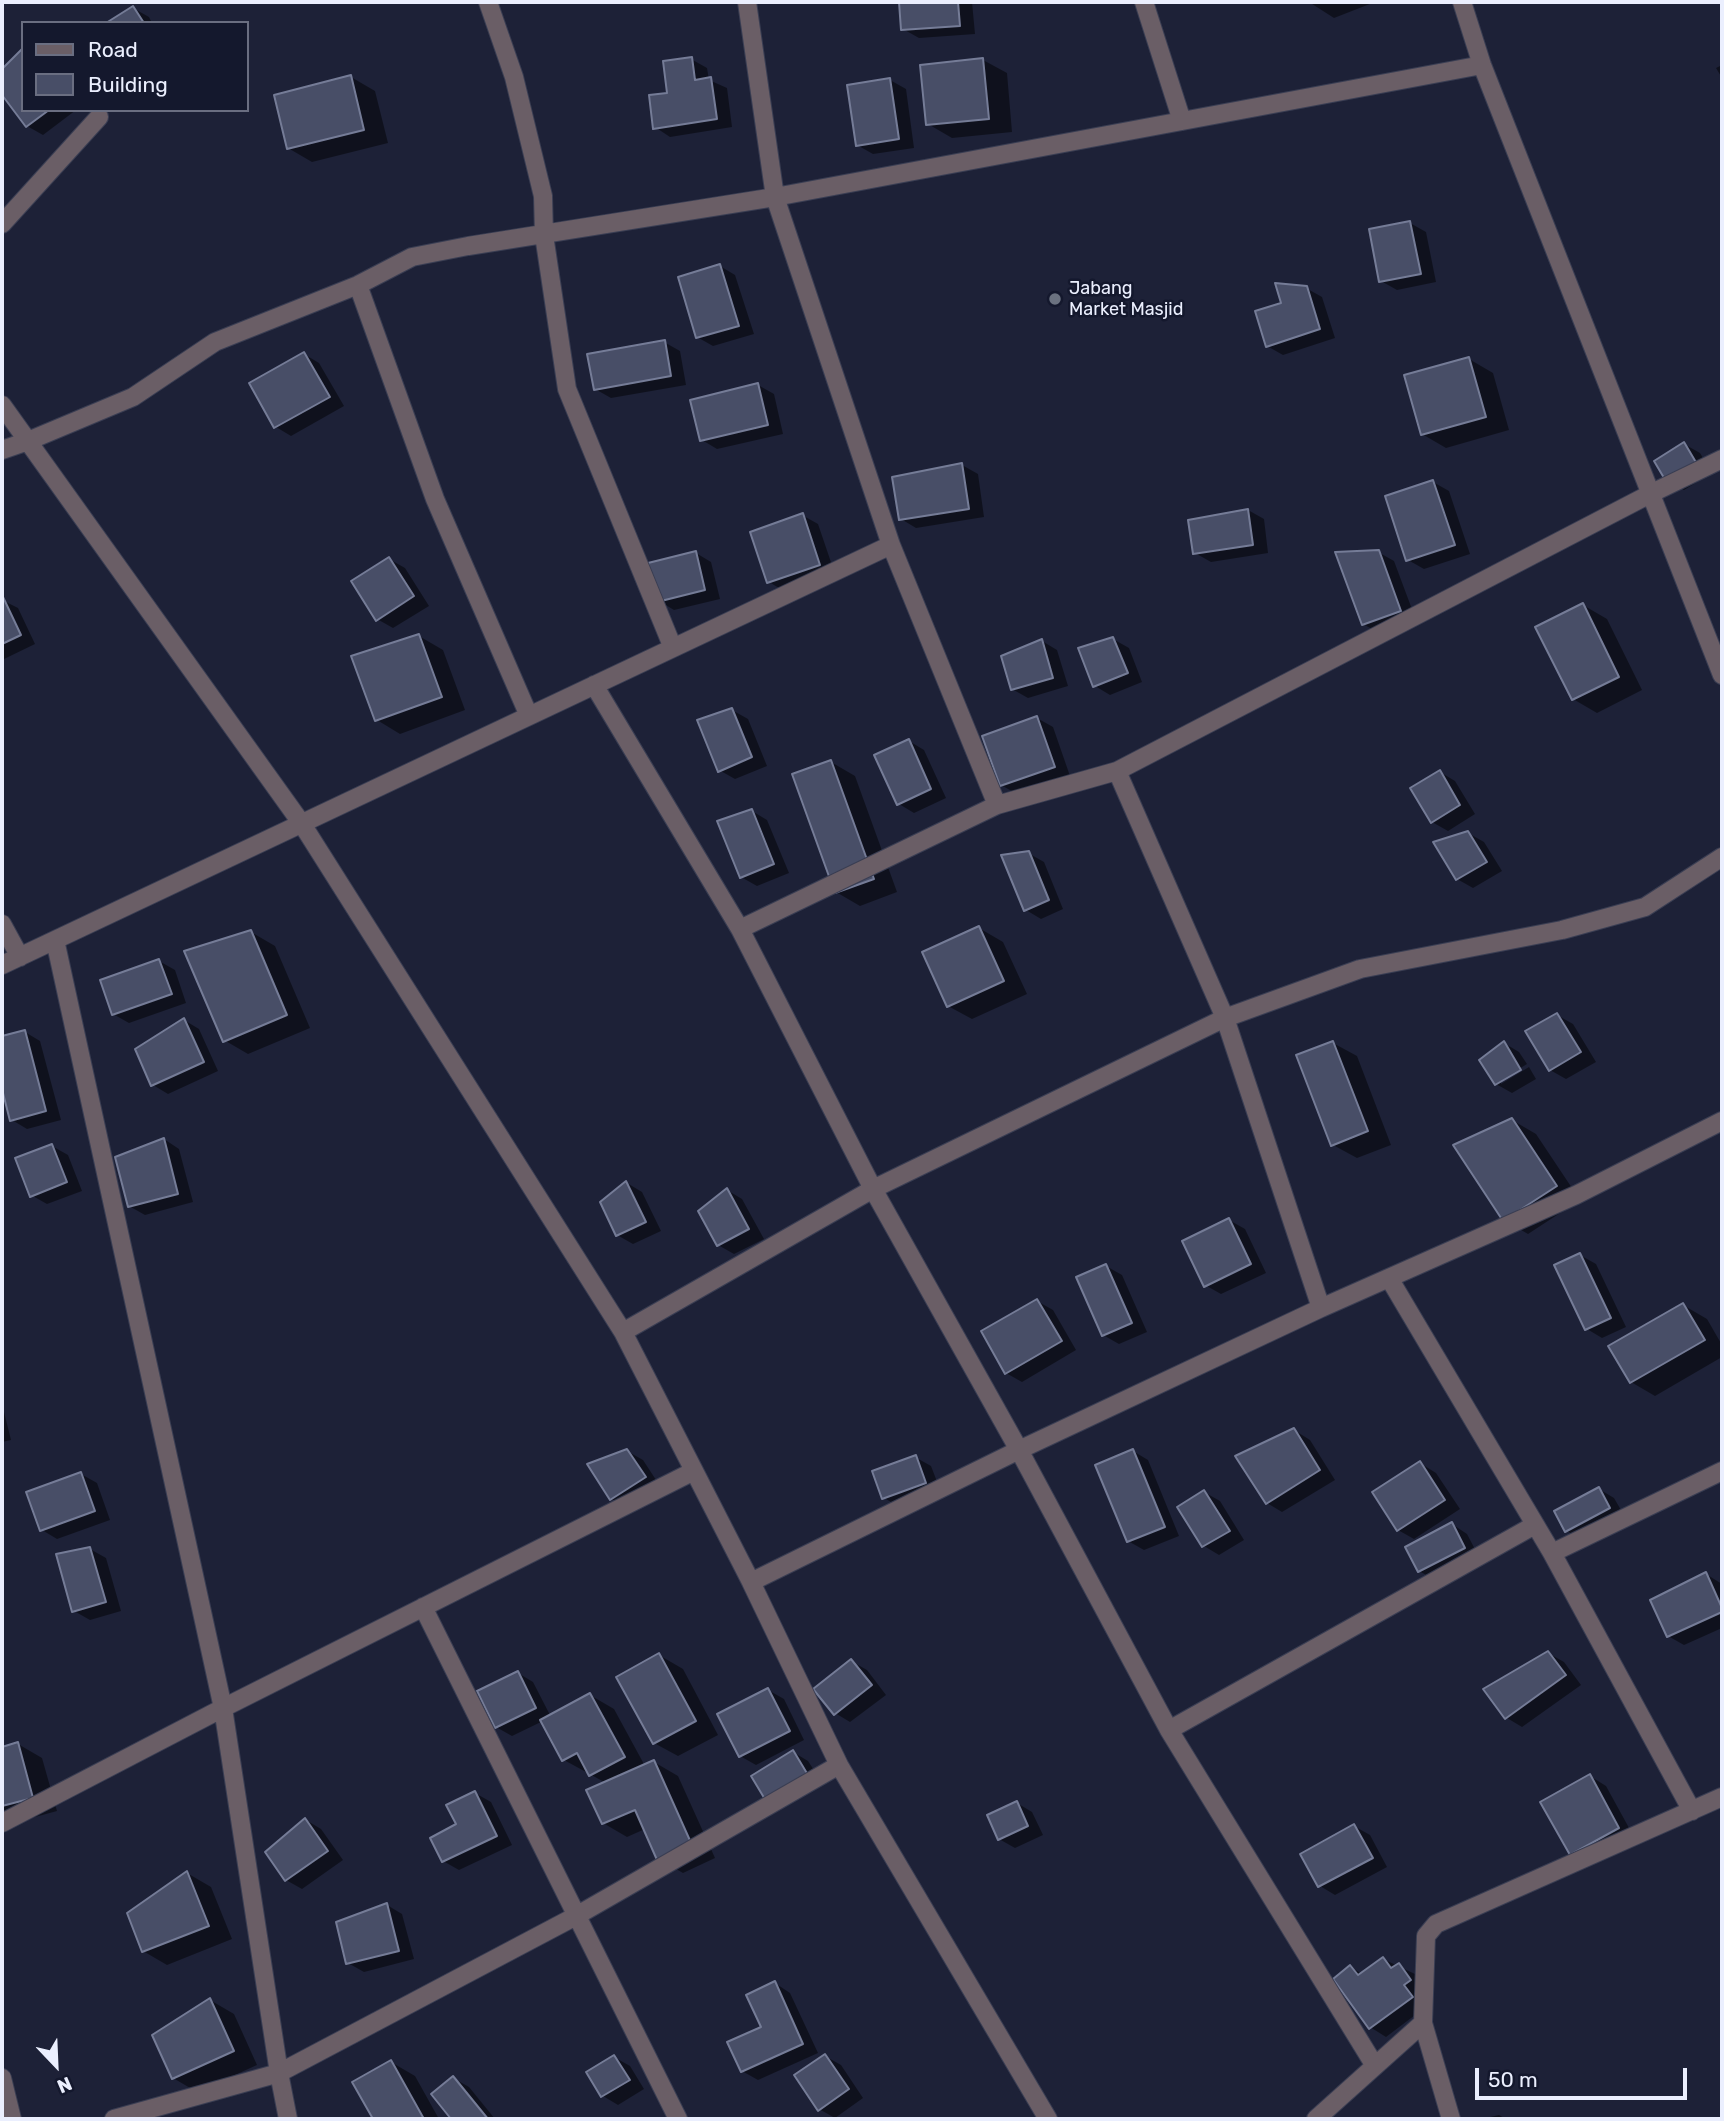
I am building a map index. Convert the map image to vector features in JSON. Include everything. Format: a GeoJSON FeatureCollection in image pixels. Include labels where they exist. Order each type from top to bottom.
{"type":"FeatureCollection","features":[{"type":"Feature","properties":{"kind":"street"},"geometry":{"type":"LineString","coordinates":[[488,2],[514,77],[542,196],[544,235],[567,389],[673,648]]}},
{"type":"Feature","properties":{"kind":"street"},"geometry":{"type":"LineString","coordinates":[[747,2],[775,198],[891,545],[997,805]]}},
{"type":"Feature","properties":{"kind":"street"},"geometry":{"type":"LineString","coordinates":[[1144,2],[1182,121]]}},
{"type":"Feature","properties":{"kind":"street"},"geometry":{"type":"LineString","coordinates":[[1462,2],[1482,65],[1722,675]]}},
{"type":"Feature","properties":{"kind":"street"},"geometry":{"type":"LineString","coordinates":[[2,450],[134,397],[215,342],[358,285],[412,257],[775,198],[1482,65]]}},
{"type":"Feature","properties":{"kind":"street"},"geometry":{"type":"LineString","coordinates":[[2,224],[99,117]]}},
{"type":"Feature","properties":{"kind":"street"},"geometry":{"type":"LineString","coordinates":[[358,285],[435,499],[528,716]]}},
{"type":"Feature","properties":{"kind":"street"},"geometry":{"type":"LineString","coordinates":[[2,405],[302,824],[622,1332],[751,1582],[839,1765],[1048,2119]]}},
{"type":"Feature","properties":{"kind":"street"},"geometry":{"type":"LineString","coordinates":[[740,929],[997,805],[1117,771],[1722,459]]}},
{"type":"Feature","properties":{"kind":"street"},"geometry":{"type":"LineString","coordinates":[[2,965],[891,545]]}},
{"type":"Feature","properties":{"kind":"street"},"geometry":{"type":"LineString","coordinates":[[594,685],[740,929],[873,1189],[1019,1450],[1169,1730],[1375,2066]]}},
{"type":"Feature","properties":{"kind":"street"},"geometry":{"type":"LineString","coordinates":[[1117,771],[1225,1018],[1321,1308]]}},
{"type":"Feature","properties":{"kind":"street"},"geometry":{"type":"LineString","coordinates":[[622,1332],[873,1189],[1225,1018],[1360,969],[1562,930],[1645,907],[1722,858]]}},
{"type":"Feature","properties":{"kind":"street"},"geometry":{"type":"LineString","coordinates":[[2,924],[20,957]]}},
{"type":"Feature","properties":{"kind":"street"},"geometry":{"type":"LineString","coordinates":[[55,940],[223,1708],[288,2119]]}},
{"type":"Feature","properties":{"kind":"street"},"geometry":{"type":"LineString","coordinates":[[751,1582],[1019,1450],[1321,1308],[1576,1195],[1722,1121]]}},
{"type":"Feature","properties":{"kind":"street"},"geometry":{"type":"LineString","coordinates":[[1389,1278],[1552,1553],[1692,1811]]}},
{"type":"Feature","properties":{"kind":"street"},"geometry":{"type":"LineString","coordinates":[[2,1823],[223,1708],[694,1471]]}},
{"type":"Feature","properties":{"kind":"street"},"geometry":{"type":"LineString","coordinates":[[1552,1553],[1722,1471]]}},
{"type":"Feature","properties":{"kind":"street"},"geometry":{"type":"LineString","coordinates":[[1169,1730],[1533,1525]]}},
{"type":"Feature","properties":{"kind":"street"},"geometry":{"type":"LineString","coordinates":[[423,1607],[678,2119]]}},
{"type":"Feature","properties":{"kind":"street"},"geometry":{"type":"LineString","coordinates":[[114,2119],[279,2073],[576,1916],[839,1765]]}},
{"type":"Feature","properties":{"kind":"street"},"geometry":{"type":"LineString","coordinates":[[1451,2119],[1423,2023],[1426,1936],[1436,1924],[1722,1797]]}},
{"type":"Feature","properties":{"kind":"street"},"geometry":{"type":"LineString","coordinates":[[1316,2119],[1423,2023]]}},
{"type":"Feature","properties":{"kind":"street"},"geometry":{"type":"LineString","coordinates":[[2,2078],[12,2119]]}},
{"type":"Feature","properties":{"kind":"building"},"geometry":{"type":"Polygon","coordinates":[[[899,2],[958,2],[960,26],[901,30],[899,2]]]}},
{"type":"Feature","properties":{"kind":"building"},"geometry":{"type":"Polygon","coordinates":[[[133,6],[143,21],[109,21],[133,6]]]}},
{"type":"Feature","properties":{"kind":"building"},"geometry":{"type":"Polygon","coordinates":[[[21,50],[21,112],[46,112],[26,127],[2,95],[2,69],[21,50]]]}},
{"type":"Feature","properties":{"kind":"building"},"geometry":{"type":"Polygon","coordinates":[[[692,57],[695,80],[711,77],[717,119],[653,129],[649,95],[667,93],[663,61],[692,57]]]}},
{"type":"Feature","properties":{"kind":"building"},"geometry":{"type":"Polygon","coordinates":[[[983,58],[989,119],[926,125],[920,65],[983,58]]]}},
{"type":"Feature","properties":{"kind":"building"},"geometry":{"type":"Polygon","coordinates":[[[351,75],[364,130],[287,149],[274,95],[351,75]]]}},
{"type":"Feature","properties":{"kind":"building"},"geometry":{"type":"Polygon","coordinates":[[[890,78],[899,139],[856,146],[847,85],[890,78]]]}},
{"type":"Feature","properties":{"kind":"building"},"geometry":{"type":"Polygon","coordinates":[[[1410,221],[1421,274],[1379,282],[1369,229],[1410,221]]]}},
{"type":"Feature","properties":{"kind":"building"},"geometry":{"type":"Polygon","coordinates":[[[720,264],[739,326],[696,338],[678,277],[720,264]]]}},
{"type":"Feature","properties":{"kind":"building"},"geometry":{"type":"Polygon","coordinates":[[[1275,283],[1307,286],[1320,329],[1266,347],[1255,311],[1281,303],[1275,283]]]}},
{"type":"Feature","properties":{"kind":"building"},"geometry":{"type":"Polygon","coordinates":[[[665,340],[671,376],[594,390],[587,354],[665,340]]]}},
{"type":"Feature","properties":{"kind":"building"},"geometry":{"type":"Polygon","coordinates":[[[304,352],[330,397],[274,428],[249,383],[304,352]]]}},
{"type":"Feature","properties":{"kind":"building"},"geometry":{"type":"Polygon","coordinates":[[[1469,357],[1486,417],[1421,435],[1404,375],[1469,357]]]}},
{"type":"Feature","properties":{"kind":"building"},"geometry":{"type":"Polygon","coordinates":[[[758,383],[768,425],[700,441],[690,400],[758,383]]]}},
{"type":"Feature","properties":{"kind":"building"},"geometry":{"type":"Polygon","coordinates":[[[1684,442],[1697,464],[1667,483],[1654,461],[1684,442]]]}},
{"type":"Feature","properties":{"kind":"building"},"geometry":{"type":"Polygon","coordinates":[[[962,463],[969,509],[899,520],[892,477],[962,463]]]}},
{"type":"Feature","properties":{"kind":"building"},"geometry":{"type":"Polygon","coordinates":[[[1433,480],[1455,545],[1406,561],[1385,496],[1433,480]]]}},
{"type":"Feature","properties":{"kind":"building"},"geometry":{"type":"Polygon","coordinates":[[[1248,509],[1253,545],[1193,554],[1188,520],[1248,509]]]}},
{"type":"Feature","properties":{"kind":"building"},"geometry":{"type":"Polygon","coordinates":[[[803,513],[820,565],[767,583],[750,532],[803,513]]]}},
{"type":"Feature","properties":{"kind":"building"},"geometry":{"type":"Polygon","coordinates":[[[1379,550],[1401,611],[1362,625],[1335,552],[1379,550]]]}},
{"type":"Feature","properties":{"kind":"building"},"geometry":{"type":"Polygon","coordinates":[[[696,551],[705,590],[657,602],[648,563],[696,551]]]}},
{"type":"Feature","properties":{"kind":"building"},"geometry":{"type":"Polygon","coordinates":[[[389,557],[414,596],[376,621],[351,581],[389,557]]]}},
{"type":"Feature","properties":{"kind":"building"},"geometry":{"type":"Polygon","coordinates":[[[2,598],[21,635],[2,644],[2,598]]]}},
{"type":"Feature","properties":{"kind":"building"},"geometry":{"type":"Polygon","coordinates":[[[1583,603],[1619,677],[1572,700],[1535,627],[1583,603]]]}},
{"type":"Feature","properties":{"kind":"building"},"geometry":{"type":"Polygon","coordinates":[[[419,634],[442,697],[375,721],[351,656],[419,634]]]}},
{"type":"Feature","properties":{"kind":"building"},"geometry":{"type":"Polygon","coordinates":[[[1113,637],[1128,673],[1093,687],[1078,648],[1113,637]]]}},
{"type":"Feature","properties":{"kind":"building"},"geometry":{"type":"Polygon","coordinates":[[[1042,639],[1053,678],[1011,690],[1001,656],[1042,639]]]}},
{"type":"Feature","properties":{"kind":"building"},"geometry":{"type":"Polygon","coordinates":[[[732,708],[752,757],[718,772],[697,720],[732,708]]]}},
{"type":"Feature","properties":{"kind":"building"},"geometry":{"type":"Polygon","coordinates":[[[1037,716],[1055,767],[1000,786],[982,736],[1037,716]]]}},
{"type":"Feature","properties":{"kind":"building"},"geometry":{"type":"Polygon","coordinates":[[[909,739],[931,789],[897,805],[874,755],[909,739]]]}},
{"type":"Feature","properties":{"kind":"building"},"geometry":{"type":"Polygon","coordinates":[[[831,760],[874,879],[835,893],[792,774],[831,760]]]}},
{"type":"Feature","properties":{"kind":"building"},"geometry":{"type":"Polygon","coordinates":[[[1440,770],[1460,805],[1431,823],[1410,788],[1440,770]]]}},
{"type":"Feature","properties":{"kind":"building"},"geometry":{"type":"Polygon","coordinates":[[[752,809],[774,864],[740,878],[717,821],[752,809]]]}},
{"type":"Feature","properties":{"kind":"building"},"geometry":{"type":"Polygon","coordinates":[[[1468,831],[1487,862],[1456,880],[1433,842],[1468,831]]]}},
{"type":"Feature","properties":{"kind":"building"},"geometry":{"type":"Polygon","coordinates":[[[1029,851],[1049,900],[1024,911],[1001,855],[1029,851]]]}},
{"type":"Feature","properties":{"kind":"building"},"geometry":{"type":"Polygon","coordinates":[[[979,926],[1004,981],[947,1007],[922,952],[979,926]]]}},
{"type":"Feature","properties":{"kind":"building"},"geometry":{"type":"Polygon","coordinates":[[[251,930],[287,1015],[223,1042],[184,951],[251,930]]]}},
{"type":"Feature","properties":{"kind":"building"},"geometry":{"type":"Polygon","coordinates":[[[159,959],[172,994],[112,1015],[100,980],[159,959]]]}},
{"type":"Feature","properties":{"kind":"building"},"geometry":{"type":"Polygon","coordinates":[[[1557,1013],[1581,1052],[1549,1071],[1525,1031],[1557,1013]]]}},
{"type":"Feature","properties":{"kind":"building"},"geometry":{"type":"Polygon","coordinates":[[[184,1018],[204,1062],[151,1086],[135,1049],[184,1018]]]}},
{"type":"Feature","properties":{"kind":"building"},"geometry":{"type":"Polygon","coordinates":[[[25,1030],[46,1111],[10,1121],[2,1089],[2,1036],[25,1030]]]}},
{"type":"Feature","properties":{"kind":"building"},"geometry":{"type":"Polygon","coordinates":[[[1333,1041],[1368,1131],[1331,1146],[1296,1055],[1333,1041]]]}},
{"type":"Feature","properties":{"kind":"building"},"geometry":{"type":"Polygon","coordinates":[[[1504,1041],[1521,1070],[1495,1085],[1479,1060],[1504,1041]]]}},
{"type":"Feature","properties":{"kind":"building"},"geometry":{"type":"Polygon","coordinates":[[[1512,1118],[1557,1186],[1503,1221],[1453,1145],[1512,1118]]]}},
{"type":"Feature","properties":{"kind":"building"},"geometry":{"type":"Polygon","coordinates":[[[164,1138],[178,1194],[128,1207],[115,1157],[164,1138]]]}},
{"type":"Feature","properties":{"kind":"building"},"geometry":{"type":"Polygon","coordinates":[[[52,1144],[67,1182],[30,1197],[15,1158],[52,1144]]]}},
{"type":"Feature","properties":{"kind":"building"},"geometry":{"type":"Polygon","coordinates":[[[626,1181],[646,1222],[616,1236],[600,1202],[626,1181]]]}},
{"type":"Feature","properties":{"kind":"building"},"geometry":{"type":"Polygon","coordinates":[[[727,1188],[749,1229],[717,1246],[698,1211],[727,1188]]]}},
{"type":"Feature","properties":{"kind":"building"},"geometry":{"type":"Polygon","coordinates":[[[1229,1218],[1251,1264],[1204,1287],[1182,1241],[1229,1218]]]}},
{"type":"Feature","properties":{"kind":"building"},"geometry":{"type":"Polygon","coordinates":[[[1580,1253],[1611,1318],[1585,1330],[1554,1265],[1580,1253]]]}},
{"type":"Feature","properties":{"kind":"building"},"geometry":{"type":"Polygon","coordinates":[[[1106,1264],[1132,1323],[1102,1336],[1076,1277],[1106,1264]]]}},
{"type":"Feature","properties":{"kind":"building"},"geometry":{"type":"Polygon","coordinates":[[[1037,1299],[1062,1341],[1005,1374],[981,1331],[1037,1299]]]}},
{"type":"Feature","properties":{"kind":"building"},"geometry":{"type":"Polygon","coordinates":[[[1683,1303],[1705,1340],[1630,1383],[1608,1346],[1683,1303]]]}},
{"type":"Feature","properties":{"kind":"building"},"geometry":{"type":"Polygon","coordinates":[[[1294,1428],[1320,1470],[1266,1504],[1235,1456],[1294,1428]]]}},
{"type":"Feature","properties":{"kind":"building"},"geometry":{"type":"Polygon","coordinates":[[[627,1449],[646,1477],[610,1500],[587,1464],[627,1449]]]}},
{"type":"Feature","properties":{"kind":"building"},"geometry":{"type":"Polygon","coordinates":[[[1133,1449],[1165,1527],[1127,1542],[1095,1465],[1133,1449]]]}},
{"type":"Feature","properties":{"kind":"building"},"geometry":{"type":"Polygon","coordinates":[[[916,1455],[926,1483],[882,1499],[872,1471],[916,1455]]]}},
{"type":"Feature","properties":{"kind":"building"},"geometry":{"type":"Polygon","coordinates":[[[1420,1461],[1445,1500],[1397,1531],[1372,1492],[1420,1461]]]}},
{"type":"Feature","properties":{"kind":"building"},"geometry":{"type":"Polygon","coordinates":[[[81,1472],[95,1511],[40,1531],[26,1492],[81,1472]]]}},
{"type":"Feature","properties":{"kind":"building"},"geometry":{"type":"Polygon","coordinates":[[[1599,1487],[1610,1508],[1565,1532],[1554,1511],[1599,1487]]]}},
{"type":"Feature","properties":{"kind":"building"},"geometry":{"type":"Polygon","coordinates":[[[1204,1490],[1230,1531],[1202,1547],[1177,1507],[1204,1490]]]}},
{"type":"Feature","properties":{"kind":"building"},"geometry":{"type":"Polygon","coordinates":[[[1452,1522],[1465,1548],[1418,1572],[1405,1547],[1452,1522]]]}},
{"type":"Feature","properties":{"kind":"building"},"geometry":{"type":"Polygon","coordinates":[[[90,1547],[106,1602],[72,1612],[56,1554],[90,1547]]]}},
{"type":"Feature","properties":{"kind":"building"},"geometry":{"type":"Polygon","coordinates":[[[1706,1572],[1722,1612],[1667,1637],[1650,1600],[1706,1572]]]}},
{"type":"Feature","properties":{"kind":"building"},"geometry":{"type":"Polygon","coordinates":[[[1548,1651],[1566,1675],[1505,1719],[1483,1689],[1548,1651]]]}},
{"type":"Feature","properties":{"kind":"building"},"geometry":{"type":"Polygon","coordinates":[[[659,1653],[696,1721],[653,1744],[616,1677],[659,1653]]]}},
{"type":"Feature","properties":{"kind":"building"},"geometry":{"type":"Polygon","coordinates":[[[851,1659],[872,1685],[834,1715],[813,1689],[851,1659]]]}},
{"type":"Feature","properties":{"kind":"building"},"geometry":{"type":"Polygon","coordinates":[[[518,1671],[536,1708],[495,1728],[477,1691],[518,1671]]]}},
{"type":"Feature","properties":{"kind":"building"},"geometry":{"type":"Polygon","coordinates":[[[768,1688],[790,1731],[739,1757],[717,1714],[768,1688]]]}},
{"type":"Feature","properties":{"kind":"building"},"geometry":{"type":"Polygon","coordinates":[[[590,1693],[625,1757],[589,1776],[577,1753],[562,1761],[540,1720],[590,1693]]]}},
{"type":"Feature","properties":{"kind":"building"},"geometry":{"type":"Polygon","coordinates":[[[18,1742],[33,1798],[2,1806],[2,1747],[18,1742]]]}},
{"type":"Feature","properties":{"kind":"building"},"geometry":{"type":"Polygon","coordinates":[[[793,1750],[808,1775],[766,1801],[751,1776],[793,1750]]]}},
{"type":"Feature","properties":{"kind":"building"},"geometry":{"type":"Polygon","coordinates":[[[654,1760],[692,1845],[657,1860],[635,1810],[602,1824],[586,1790],[654,1760]]]}},
{"type":"Feature","properties":{"kind":"building"},"geometry":{"type":"Polygon","coordinates":[[[1590,1774],[1619,1828],[1570,1855],[1540,1802],[1590,1774]]]}},
{"type":"Feature","properties":{"kind":"building"},"geometry":{"type":"Polygon","coordinates":[[[475,1791],[497,1836],[442,1862],[430,1838],[456,1824],[446,1805],[475,1791]]]}},
{"type":"Feature","properties":{"kind":"building"},"geometry":{"type":"Polygon","coordinates":[[[1017,1801],[1028,1826],[998,1840],[987,1815],[1017,1801]]]}},
{"type":"Feature","properties":{"kind":"building"},"geometry":{"type":"Polygon","coordinates":[[[305,1818],[328,1851],[285,1881],[265,1852],[305,1818]]]}},
{"type":"Feature","properties":{"kind":"building"},"geometry":{"type":"Polygon","coordinates":[[[1354,1824],[1373,1858],[1318,1887],[1300,1854],[1354,1824]]]}},
{"type":"Feature","properties":{"kind":"building"},"geometry":{"type":"Polygon","coordinates":[[[187,1871],[209,1926],[142,1952],[127,1913],[187,1871]]]}},
{"type":"Feature","properties":{"kind":"building"},"geometry":{"type":"Polygon","coordinates":[[[387,1903],[399,1951],[346,1964],[336,1922],[387,1903]]]}},
{"type":"Feature","properties":{"kind":"building"},"geometry":{"type":"Polygon","coordinates":[[[1383,1957],[1391,1968],[1399,1963],[1411,1980],[1404,1985],[1413,1997],[1369,2029],[1333,1979],[1350,1965],[1358,1975],[1383,1957]]]}},
{"type":"Feature","properties":{"kind":"building"},"geometry":{"type":"Polygon","coordinates":[[[775,1981],[803,2044],[741,2072],[727,2042],[761,2027],[746,1995],[775,1981]]]}},
{"type":"Feature","properties":{"kind":"building"},"geometry":{"type":"Polygon","coordinates":[[[210,1998],[234,2051],[172,2079],[152,2035],[210,1998]]]}},
{"type":"Feature","properties":{"kind":"building"},"geometry":{"type":"Polygon","coordinates":[[[825,2054],[849,2089],[818,2111],[794,2075],[825,2054]]]}},
{"type":"Feature","properties":{"kind":"building"},"geometry":{"type":"Polygon","coordinates":[[[614,2055],[630,2080],[601,2097],[586,2072],[614,2055]]]}},
{"type":"Feature","properties":{"kind":"building"},"geometry":{"type":"Polygon","coordinates":[[[391,2060],[424,2119],[373,2119],[352,2082],[391,2060]]]}},
{"type":"Feature","properties":{"kind":"building"},"geometry":{"type":"Polygon","coordinates":[[[453,2076],[488,2119],[451,2119],[431,2094],[453,2076]]]}},
{"type":"Feature","properties":{"kind":"place","name":"Jabang Market Masjid"},"geometry":{"type":"Point","coordinates":[1055,299]}}]}
